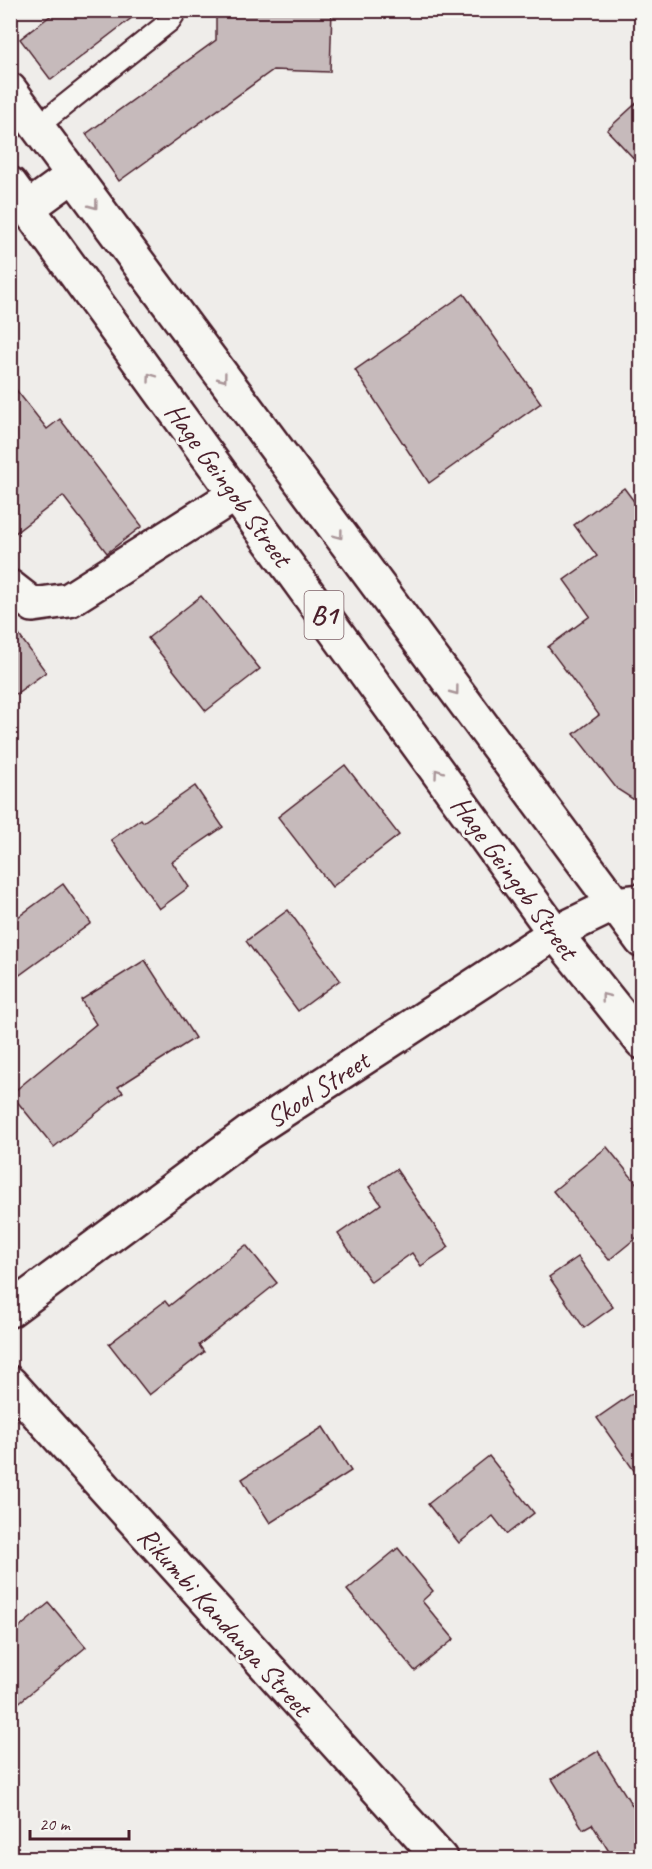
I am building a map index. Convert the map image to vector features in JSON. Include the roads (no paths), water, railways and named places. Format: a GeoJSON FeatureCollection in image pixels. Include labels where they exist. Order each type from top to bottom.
{"type":"FeatureCollection","features":[{"type":"Feature","properties":{"kind":"main road","name":"Hage Geingob Street"},"geometry":{"type":"LineString","coordinates":[[10,90],[72,176],[628,902],[642,941]]}},
{"type":"Feature","properties":{"kind":"main road"},"geometry":{"type":"LineString","coordinates":[[19,196],[72,176]]}},
{"type":"Feature","properties":{"kind":"main road","name":"Hage Geingob Street"},"geometry":{"type":"LineString","coordinates":[[19,196],[555,933],[642,1042]]}},
{"type":"Feature","properties":{"kind":"main road"},"geometry":{"type":"LineString","coordinates":[[10,587],[33,605],[69,600],[236,495]]}},
{"type":"Feature","properties":{"kind":"main road","name":"Skool Street"},"geometry":{"type":"LineString","coordinates":[[10,1310],[250,1132],[555,933],[628,902]]}},
{"type":"Feature","properties":{"kind":"main road","name":"Rikumbi Kandanga Street"},"geometry":{"type":"LineString","coordinates":[[10,1383],[440,1858]]}},
{"type":"Feature","properties":{"kind":"lane"},"geometry":{"type":"LineString","coordinates":[[37,127],[170,21],[177,10]]}}]}
